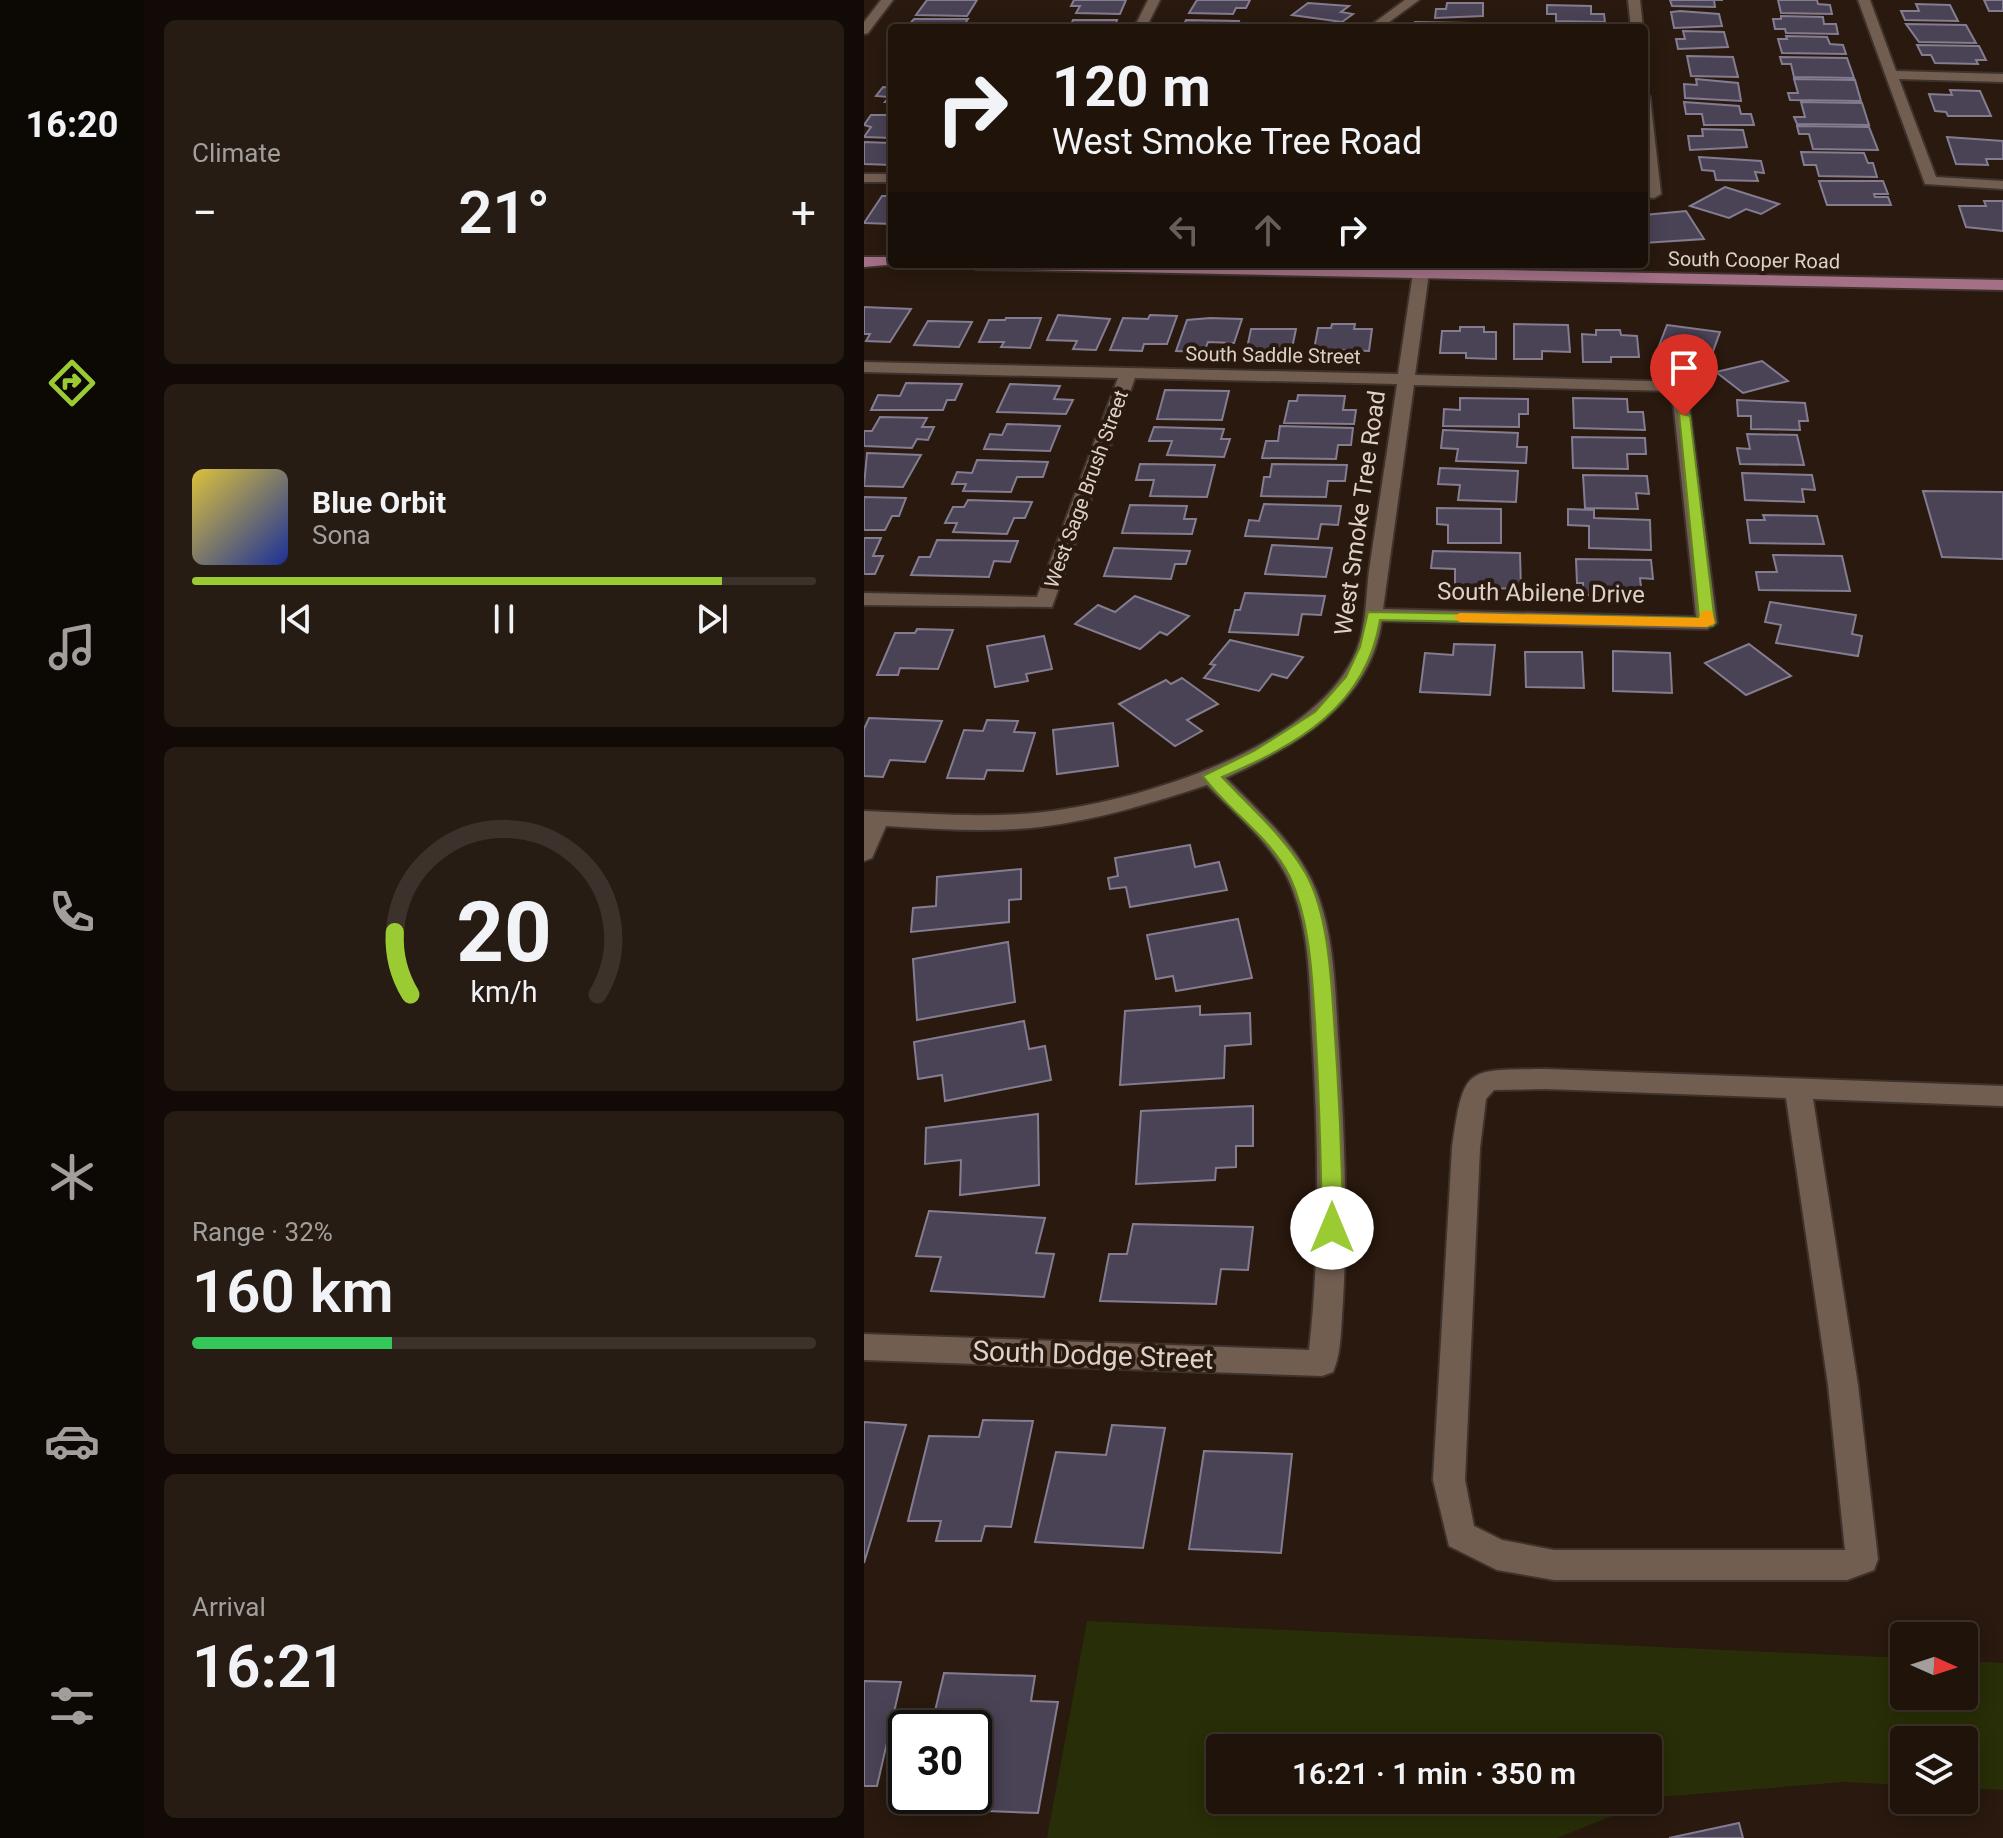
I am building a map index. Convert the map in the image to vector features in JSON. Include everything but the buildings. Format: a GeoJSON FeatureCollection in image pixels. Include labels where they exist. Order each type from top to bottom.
{"type":"FeatureCollection","features":[{"type":"Feature","properties":{"kind":"main road"},"geometry":{"type":"LineString","coordinates":[[864,262],[888,262]]}},
{"type":"Feature","properties":{"kind":"main road","name":"South Cooper Road"},"geometry":{"type":"LineString","coordinates":[[1174,268],[2003,285]]}},
{"type":"Feature","properties":{"kind":"street"},"geometry":{"type":"LineString","coordinates":[[864,30],[887,0]]}},
{"type":"Feature","properties":{"kind":"street"},"geometry":{"type":"LineString","coordinates":[[1142,24],[1154,0]]}},
{"type":"Feature","properties":{"kind":"street"},"geometry":{"type":"LineString","coordinates":[[1379,24],[1413,0]]}},
{"type":"Feature","properties":{"kind":"street"},"geometry":{"type":"LineString","coordinates":[[1634,0],[1637,24]]}},
{"type":"Feature","properties":{"kind":"street"},"geometry":{"type":"LineString","coordinates":[[1864,0],[1930,181],[2003,185]]}},
{"type":"Feature","properties":{"kind":"street"},"geometry":{"type":"LineString","coordinates":[[1891,75],[2003,78]]}},
{"type":"Feature","properties":{"kind":"street"},"geometry":{"type":"LineString","coordinates":[[864,178],[888,178]]}},
{"type":"Feature","properties":{"kind":"street","name":"West Smoke Tree Road"},"geometry":{"type":"LineString","coordinates":[[871,819],[967,823],[1039,820],[1121,804],[1211,776],[1260,755],[1321,715],[1353,679],[1368,647],[1421,273]]}},
{"type":"Feature","properties":{"kind":"street","name":"South Saddle Street"},"geometry":{"type":"LineString","coordinates":[[864,367],[1680,386],[1707,623]]}},
{"type":"Feature","properties":{"kind":"street","name":"West Sage Brush Street"},"geometry":{"type":"LineString","coordinates":[[864,599],[1045,603],[1128,374]]}},
{"type":"Feature","properties":{"kind":"street","name":"South Abilene Drive"},"geometry":{"type":"LineString","coordinates":[[1373,615],[1707,623]]}},
{"type":"Feature","properties":{"kind":"street","name":"South Dodge Street"},"geometry":{"type":"LineString","coordinates":[[864,1347],[1322,1363],[1331,1287],[1333,1199],[1320,963],[1298,876],[1281,849],[1211,776]]}},
{"type":"Feature","properties":{"kind":"street"},"geometry":{"type":"LineString","coordinates":[[864,853],[871,819]]}},
{"type":"Feature","properties":{"kind":"street"},"geometry":{"type":"LineString","coordinates":[[1798,1089],[1843,1385],[1862,1559],[1847,1565],[1554,1565],[1497,1555],[1460,1535],[1449,1480],[1466,1148],[1473,1095],[1488,1080],[1798,1089],[2003,1096]]}},
{"type":"Feature","properties":{"kind":"green space"},"geometry":{"type":"Polygon","coordinates":[[[1087,1621],[1890,1657],[1890,1710],[1978,1710],[1978,1662],[2003,1663],[2003,1790],[1978,1789],[1978,1726],[1890,1726],[1890,1784],[1844,1782],[1662,1797],[1662,1734],[1206,1734],[1206,1814],[1617,1814],[1557,1838],[1047,1838],[1087,1621]]]}},
{"type":"Feature","properties":{"kind":"slow traffic"},"geometry":{"type":"LineString","coordinates":[[1460,617],[1707,623],[1706,615]]}},
{"type":"Feature","properties":{"kind":"route"},"geometry":{"type":"LineString","coordinates":[[1332,1228],[1331,1121],[1320,963],[1308,904],[1298,876],[1281,849],[1211,776],[1260,755],[1321,715],[1353,679],[1368,647],[1373,615],[1707,623],[1684,416]]}}]}
